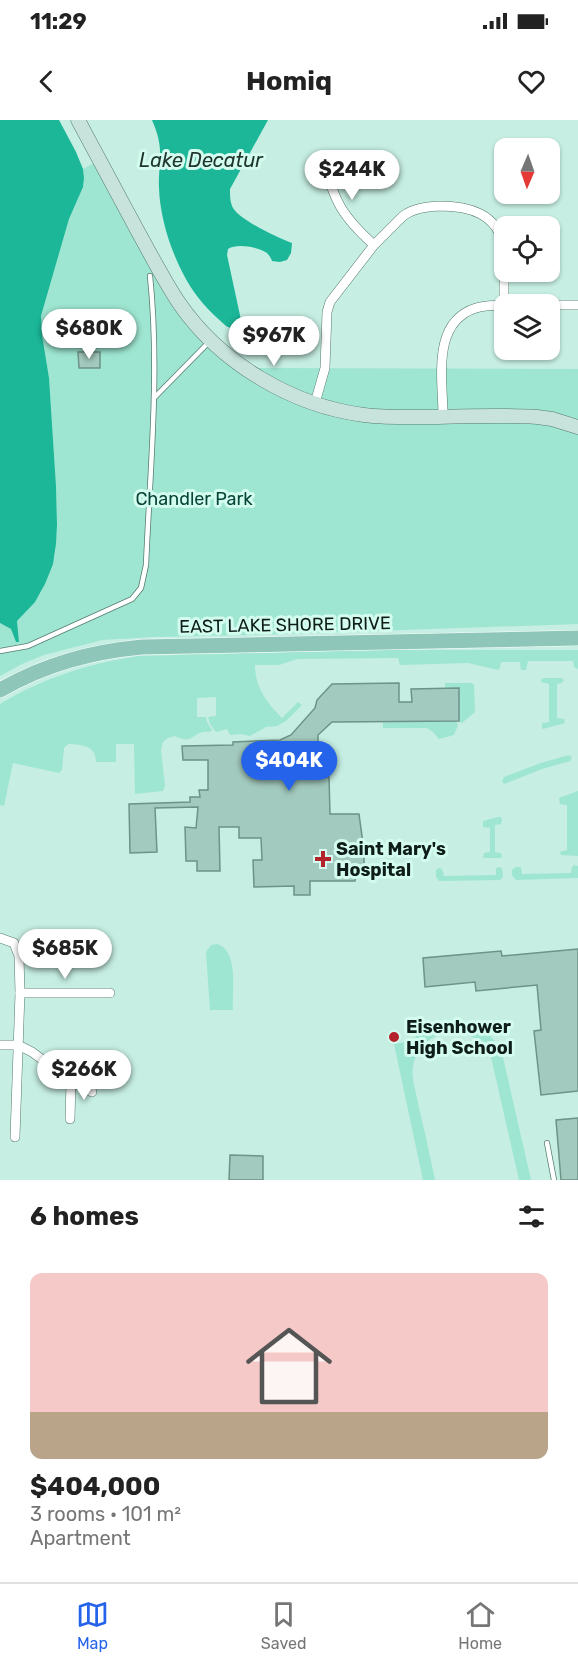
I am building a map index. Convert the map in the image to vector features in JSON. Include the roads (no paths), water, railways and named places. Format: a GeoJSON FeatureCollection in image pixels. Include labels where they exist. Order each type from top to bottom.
{"type":"FeatureCollection","features":[{"type":"Feature","properties":{"kind":"main road","name":"EAST LAKE SHORE DRIVE"},"geometry":{"type":"LineString","coordinates":[[0,690],[47,667],[75,658],[110,650],[142,647],[578,638]]}},
{"type":"Feature","properties":{"kind":"street"},"geometry":{"type":"LineString","coordinates":[[78,120],[179,303],[211,340],[258,376],[288,393],[315,403],[379,417],[537,417],[578,427]]}},
{"type":"Feature","properties":{"kind":"street"},"geometry":{"type":"LineString","coordinates":[[324,161],[339,205],[350,221],[374,245]]}},
{"type":"Feature","properties":{"kind":"street"},"geometry":{"type":"LineString","coordinates":[[315,403],[325,368],[328,307],[333,297],[395,222],[409,212],[426,207],[454,206],[471,209],[488,219],[494,227]]}},
{"type":"Feature","properties":{"kind":"street"},"geometry":{"type":"LineString","coordinates":[[560,305],[578,305]]}},
{"type":"Feature","properties":{"kind":"street"},"geometry":{"type":"LineString","coordinates":[[444,416],[443,351],[447,332],[466,312],[494,306]]}},
{"type":"Feature","properties":{"kind":"street"},"geometry":{"type":"LineString","coordinates":[[0,938],[14,943],[19,956],[20,993],[15,1137]]}},
{"type":"Feature","properties":{"kind":"street"},"geometry":{"type":"LineString","coordinates":[[20,993],[110,993]]}},
{"type":"Feature","properties":{"kind":"street"},"geometry":{"type":"LineString","coordinates":[[0,1045],[18,1046],[32,1052],[71,1081],[92,1092]]}},
{"type":"Feature","properties":{"kind":"street"},"geometry":{"type":"LineString","coordinates":[[70,1119],[71,1081]]}},
{"type":"Feature","properties":{"kind":"lane"},"geometry":{"type":"LineString","coordinates":[[0,651],[28,646],[115,607],[132,598],[141,588],[146,565],[154,398],[154,310],[150,276]]}},
{"type":"Feature","properties":{"kind":"lane"},"geometry":{"type":"LineString","coordinates":[[154,398],[211,340]]}},
{"type":"Feature","properties":{"kind":"lane"},"geometry":{"type":"LineString","coordinates":[[547,1143],[554,1180]]}},
{"type":"Feature","properties":{"kind":"water"},"geometry":{"type":"Polygon","coordinates":[[[0,120],[59,120],[76,152],[84,178],[83,187],[69,219],[41,316],[49,378],[56,486],[56,544],[53,564],[45,584],[35,602],[17,621],[19,642],[16,642],[11,629],[0,623],[0,120]]]}},
{"type":"Feature","properties":{"kind":"water","name":"Lake Decatur"},"geometry":{"type":"Polygon","coordinates":[[[152,120],[268,120],[230,189],[231,201],[233,208],[243,218],[292,243],[291,253],[287,260],[280,262],[272,261],[267,253],[253,248],[237,246],[228,249],[227,255],[241,320],[235,328],[226,326],[197,296],[182,272],[170,245],[160,202],[160,148],[152,120]]]}},
{"type":"Feature","properties":{"kind":"place","name":"Saint Mary's Hospital"},"geometry":{"type":"Point","coordinates":[323,859]}},
{"type":"Feature","properties":{"kind":"place","name":"Eisenhower High School"},"geometry":{"type":"Point","coordinates":[394,1037]}},
{"type":"Feature","properties":{"kind":"park label","name":"Chandler Park"},"geometry":{"type":"Point","coordinates":[194,499]}}]}
